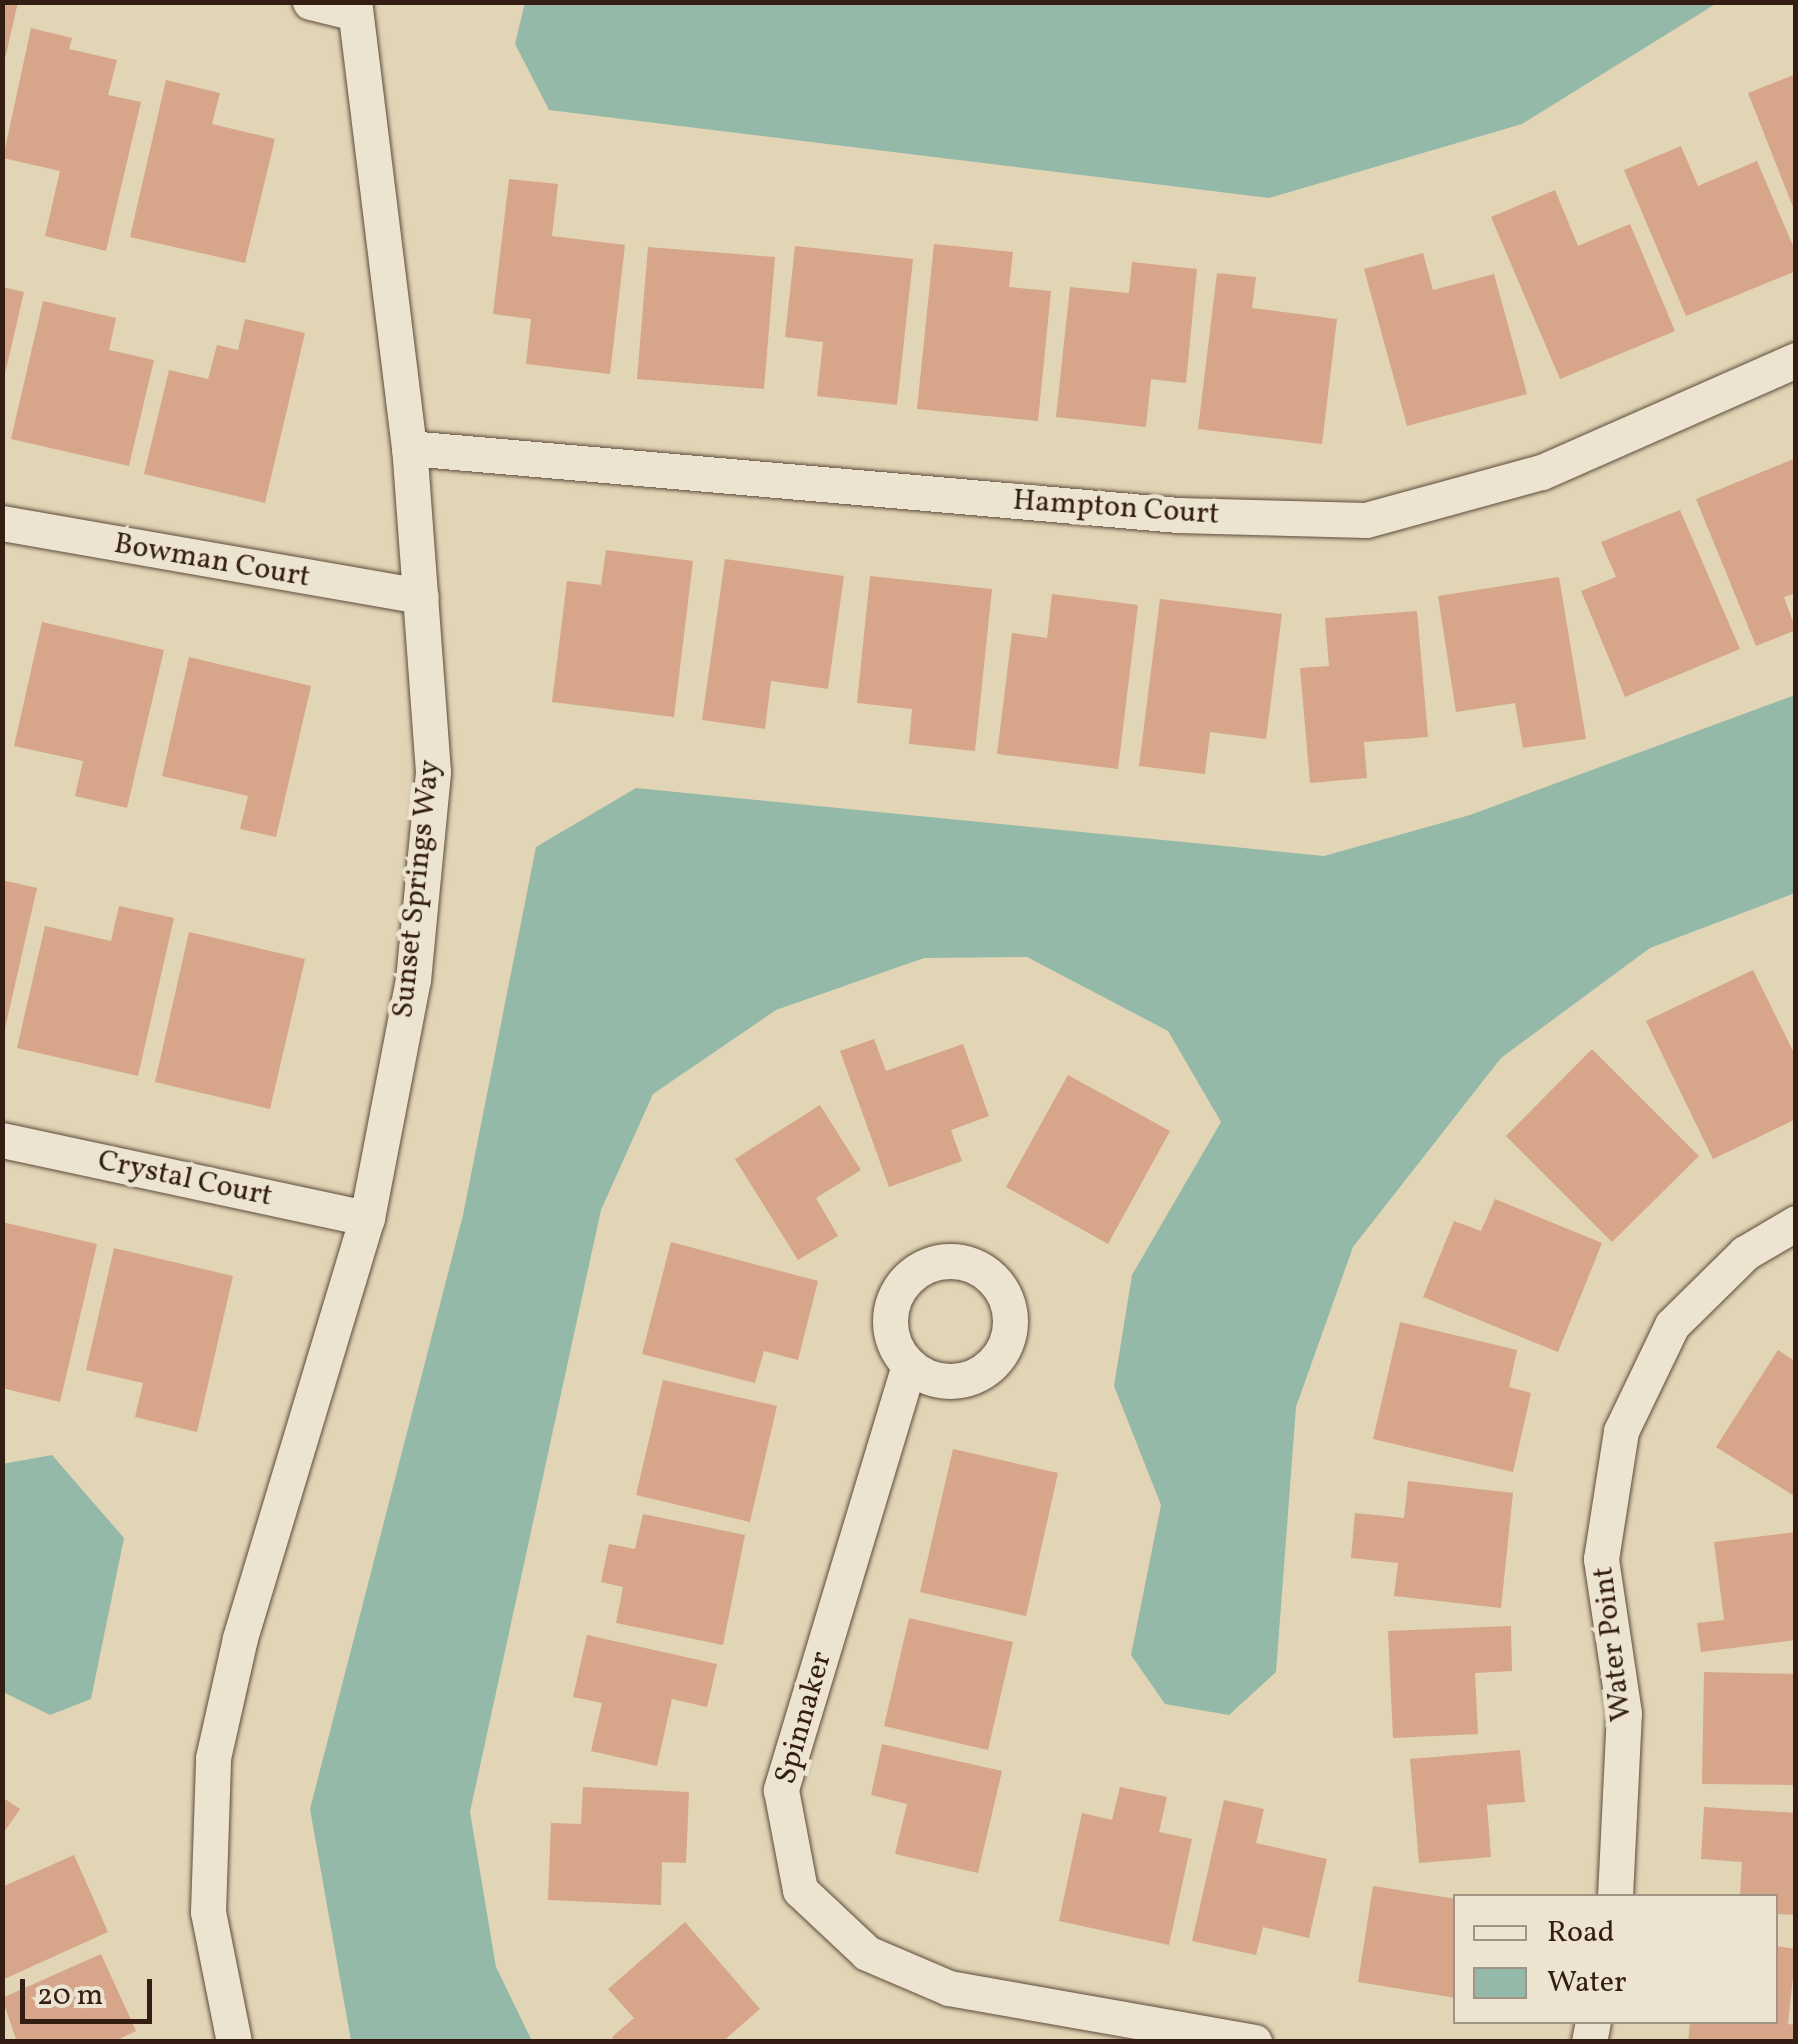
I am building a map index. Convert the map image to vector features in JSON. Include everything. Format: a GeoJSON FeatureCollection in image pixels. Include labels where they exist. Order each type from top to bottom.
{"type":"FeatureCollection","features":[{"type":"Feature","properties":{"kind":"street"},"geometry":{"type":"LineString","coordinates":[[310,2],[354,8]]}},
{"type":"Feature","properties":{"kind":"street","name":"Sunset Springs Way"},"geometry":{"type":"LineString","coordinates":[[234,2042],[208,1912],[213,1758],[240,1638],[367,1218],[413,980],[432,772],[409,448],[354,8]]}},
{"type":"Feature","properties":{"kind":"street","name":"Hampton Court"},"geometry":{"type":"LineString","coordinates":[[409,448],[1178,514],[1366,520],[1542,472],[1796,360]]}},
{"type":"Feature","properties":{"kind":"street","name":"Bowman Court"},"geometry":{"type":"LineString","coordinates":[[2,524],[421,596]]}},
{"type":"Feature","properties":{"kind":"street","name":"Crystal Court"},"geometry":{"type":"LineString","coordinates":[[2,1140],[367,1218]]}},
{"type":"Feature","properties":{"kind":"street","name":"Water Point"},"geometry":{"type":"LineString","coordinates":[[1615,1894],[1624,1713],[1601,1559],[1621,1431],[1672,1325],[1745,1252],[1796,1223]]}},
{"type":"Feature","properties":{"kind":"street","name":"Spinnaker"},"geometry":{"type":"LineString","coordinates":[[910,1366],[781,1790],[800,1890],[867,1953],[949,1988],[1254,2042]]}},
{"type":"Feature","properties":{"kind":"water"},"geometry":{"type":"Polygon","coordinates":[[[525,2],[1717,3],[1522,124],[1269,198],[549,110],[515,44],[525,2]]]}},
{"type":"Feature","properties":{"kind":"water"},"geometry":{"type":"Polygon","coordinates":[[[1795,695],[1795,893],[1650,948],[1501,1058],[1353,1247],[1296,1407],[1276,1672],[1229,1715],[1165,1704],[1131,1655],[1161,1505],[1114,1386],[1132,1275],[1221,1122],[1168,1031],[1027,957],[924,958],[776,1010],[653,1094],[601,1210],[470,1812],[496,1967],[532,2041],[351,2041],[310,1809],[463,1215],[536,847],[636,788],[1324,856],[1470,815],[1795,695]]]}},
{"type":"Feature","properties":{"kind":"water"},"geometry":{"type":"Polygon","coordinates":[[[52,1455],[124,1538],[91,1699],[50,1715],[3,1692],[2,1464],[52,1455]]]}},
{"type":"Feature","properties":{"kind":"building"},"geometry":{"type":"Polygon","coordinates":[[[2,2],[18,2],[4,63],[2,63],[2,2]]]}},
{"type":"Feature","properties":{"kind":"building"},"geometry":{"type":"Polygon","coordinates":[[[31,28],[72,38],[69,49],[117,60],[108,95],[141,102],[106,251],[45,236],[60,171],[3,158],[31,28]]]}},
{"type":"Feature","properties":{"kind":"building"},"geometry":{"type":"Polygon","coordinates":[[[1796,74],[1796,212],[1795,212],[1748,93],[1796,74]]]}},
{"type":"Feature","properties":{"kind":"building"},"geometry":{"type":"Polygon","coordinates":[[[166,80],[220,93],[212,124],[275,139],[245,263],[130,237],[166,80]]]}},
{"type":"Feature","properties":{"kind":"building"},"geometry":{"type":"Polygon","coordinates":[[[1681,146],[1698,186],[1757,161],[1796,253],[1796,271],[1686,316],[1624,170],[1681,146]]]}},
{"type":"Feature","properties":{"kind":"building"},"geometry":{"type":"Polygon","coordinates":[[[509,179],[558,184],[552,236],[625,245],[610,374],[526,364],[531,319],[493,314],[509,179]]]}},
{"type":"Feature","properties":{"kind":"building"},"geometry":{"type":"Polygon","coordinates":[[[1555,190],[1578,246],[1630,224],[1675,331],[1560,379],[1491,217],[1555,190]]]}},
{"type":"Feature","properties":{"kind":"building"},"geometry":{"type":"Polygon","coordinates":[[[934,244],[1013,252],[1009,287],[1051,291],[1038,421],[917,409],[934,244]]]}},
{"type":"Feature","properties":{"kind":"building"},"geometry":{"type":"Polygon","coordinates":[[[795,246],[913,259],[897,405],[817,396],[823,342],[785,337],[795,246]]]}},
{"type":"Feature","properties":{"kind":"building"},"geometry":{"type":"Polygon","coordinates":[[[648,247],[775,257],[764,389],[637,379],[648,247]]]}},
{"type":"Feature","properties":{"kind":"building"},"geometry":{"type":"Polygon","coordinates":[[[1423,253],[1433,290],[1494,274],[1527,394],[1407,426],[1364,269],[1423,253]]]}},
{"type":"Feature","properties":{"kind":"building"},"geometry":{"type":"Polygon","coordinates":[[[1132,262],[1197,269],[1186,383],[1151,379],[1146,427],[1056,417],[1070,287],[1129,293],[1132,262]]]}},
{"type":"Feature","properties":{"kind":"building"},"geometry":{"type":"Polygon","coordinates":[[[1217,273],[1256,277],[1252,308],[1337,319],[1322,444],[1198,429],[1217,273]]]}},
{"type":"Feature","properties":{"kind":"building"},"geometry":{"type":"Polygon","coordinates":[[[2,287],[24,292],[4,378],[2,378],[2,287]]]}},
{"type":"Feature","properties":{"kind":"building"},"geometry":{"type":"Polygon","coordinates":[[[43,301],[116,318],[109,350],[154,360],[129,466],[11,439],[43,301]]]}},
{"type":"Feature","properties":{"kind":"building"},"geometry":{"type":"Polygon","coordinates":[[[245,319],[305,333],[265,503],[144,474],[169,370],[208,379],[217,345],[238,350],[245,319]]]}},
{"type":"Feature","properties":{"kind":"building"},"geometry":{"type":"Polygon","coordinates":[[[1796,458],[1796,593],[1784,597],[1796,630],[1756,646],[1696,499],[1796,458]]]}},
{"type":"Feature","properties":{"kind":"building"},"geometry":{"type":"Polygon","coordinates":[[[1680,510],[1740,649],[1625,697],[1581,591],[1616,577],[1601,542],[1680,510]]]}},
{"type":"Feature","properties":{"kind":"building"},"geometry":{"type":"Polygon","coordinates":[[[606,550],[693,561],[674,717],[552,702],[567,581],[601,585],[606,550]]]}},
{"type":"Feature","properties":{"kind":"building"},"geometry":{"type":"Polygon","coordinates":[[[725,559],[844,576],[828,689],[771,681],[765,729],[702,720],[725,559]]]}},
{"type":"Feature","properties":{"kind":"building"},"geometry":{"type":"Polygon","coordinates":[[[870,576],[992,589],[975,751],[909,744],[912,709],[857,703],[870,576]]]}},
{"type":"Feature","properties":{"kind":"building"},"geometry":{"type":"Polygon","coordinates":[[[1559,577],[1586,739],[1523,748],[1515,703],[1456,712],[1438,596],[1559,577]]]}},
{"type":"Feature","properties":{"kind":"building"},"geometry":{"type":"Polygon","coordinates":[[[1052,594],[1138,605],[1118,769],[997,754],[1012,633],[1047,638],[1052,594]]]}},
{"type":"Feature","properties":{"kind":"building"},"geometry":{"type":"Polygon","coordinates":[[[1160,599],[1282,614],[1266,739],[1210,732],[1205,774],[1139,766],[1160,599]]]}},
{"type":"Feature","properties":{"kind":"building"},"geometry":{"type":"Polygon","coordinates":[[[1417,611],[1428,737],[1364,742],[1367,778],[1310,783],[1300,668],[1329,666],[1325,618],[1417,611]]]}},
{"type":"Feature","properties":{"kind":"building"},"geometry":{"type":"Polygon","coordinates":[[[42,622],[164,650],[127,808],[75,796],[83,761],[14,746],[42,622]]]}},
{"type":"Feature","properties":{"kind":"building"},"geometry":{"type":"Polygon","coordinates":[[[189,657],[311,686],[276,837],[240,829],[248,796],[162,776],[189,657]]]}},
{"type":"Feature","properties":{"kind":"building"},"geometry":{"type":"Polygon","coordinates":[[[2,880],[37,888],[4,1033],[2,1032],[2,880]]]}},
{"type":"Feature","properties":{"kind":"building"},"geometry":{"type":"Polygon","coordinates":[[[119,906],[174,918],[138,1076],[17,1048],[45,926],[111,941],[119,906]]]}},
{"type":"Feature","properties":{"kind":"building"},"geometry":{"type":"Polygon","coordinates":[[[189,932],[305,959],[270,1109],[155,1082],[189,932]]]}},
{"type":"Feature","properties":{"kind":"building"},"geometry":{"type":"Polygon","coordinates":[[[1753,970],[1796,1057],[1796,1119],[1713,1159],[1646,1021],[1753,970]]]}},
{"type":"Feature","properties":{"kind":"building"},"geometry":{"type":"Polygon","coordinates":[[[874,1039],[886,1071],[963,1044],[989,1116],[951,1130],[962,1161],[889,1187],[840,1051],[874,1039]]]}},
{"type":"Feature","properties":{"kind":"building"},"geometry":{"type":"Polygon","coordinates":[[[1592,1049],[1699,1156],[1612,1242],[1506,1136],[1592,1049]]]}},
{"type":"Feature","properties":{"kind":"building"},"geometry":{"type":"Polygon","coordinates":[[[1068,1075],[1170,1131],[1108,1244],[1006,1187],[1068,1075]]]}},
{"type":"Feature","properties":{"kind":"building"},"geometry":{"type":"Polygon","coordinates":[[[820,1105],[861,1170],[816,1198],[838,1236],[798,1260],[735,1159],[820,1105]]]}},
{"type":"Feature","properties":{"kind":"building"},"geometry":{"type":"Polygon","coordinates":[[[1495,1199],[1602,1243],[1558,1352],[1423,1297],[1454,1221],[1481,1231],[1495,1199]]]}},
{"type":"Feature","properties":{"kind":"building"},"geometry":{"type":"Polygon","coordinates":[[[2,1222],[97,1244],[60,1402],[2,1388],[2,1222]]]}},
{"type":"Feature","properties":{"kind":"building"},"geometry":{"type":"Polygon","coordinates":[[[671,1242],[818,1281],[798,1360],[764,1351],[755,1383],[642,1354],[671,1242]]]}},
{"type":"Feature","properties":{"kind":"building"},"geometry":{"type":"Polygon","coordinates":[[[114,1248],[233,1276],[197,1432],[135,1417],[143,1383],[86,1370],[114,1248]]]}},
{"type":"Feature","properties":{"kind":"building"},"geometry":{"type":"Polygon","coordinates":[[[1400,1322],[1517,1350],[1509,1387],[1531,1393],[1513,1472],[1373,1439],[1400,1322]]]}},
{"type":"Feature","properties":{"kind":"building"},"geometry":{"type":"Polygon","coordinates":[[[1778,1350],[1796,1362],[1796,1497],[1716,1447],[1778,1350]]]}},
{"type":"Feature","properties":{"kind":"building"},"geometry":{"type":"Polygon","coordinates":[[[663,1380],[777,1406],[750,1522],[636,1495],[663,1380]]]}},
{"type":"Feature","properties":{"kind":"building"},"geometry":{"type":"Polygon","coordinates":[[[953,1449],[1058,1473],[1026,1616],[920,1592],[953,1449]]]}},
{"type":"Feature","properties":{"kind":"building"},"geometry":{"type":"Polygon","coordinates":[[[1408,1481],[1513,1493],[1501,1608],[1394,1596],[1398,1563],[1351,1558],[1355,1513],[1404,1518],[1408,1481]]]}},
{"type":"Feature","properties":{"kind":"building"},"geometry":{"type":"Polygon","coordinates":[[[643,1514],[745,1535],[723,1645],[616,1623],[623,1587],[601,1582],[609,1544],[635,1549],[643,1514]]]}},
{"type":"Feature","properties":{"kind":"building"},"geometry":{"type":"Polygon","coordinates":[[[1796,1532],[1796,1640],[1701,1652],[1697,1623],[1724,1620],[1714,1542],[1796,1532]]]}},
{"type":"Feature","properties":{"kind":"building"},"geometry":{"type":"Polygon","coordinates":[[[909,1618],[1013,1642],[988,1750],[884,1726],[909,1618]]]}},
{"type":"Feature","properties":{"kind":"building"},"geometry":{"type":"Polygon","coordinates":[[[1511,1626],[1512,1671],[1475,1673],[1478,1734],[1393,1738],[1388,1631],[1511,1626]]]}},
{"type":"Feature","properties":{"kind":"building"},"geometry":{"type":"Polygon","coordinates":[[[587,1635],[717,1664],[707,1707],[672,1699],[657,1766],[591,1751],[602,1703],[573,1697],[587,1635]]]}},
{"type":"Feature","properties":{"kind":"building"},"geometry":{"type":"Polygon","coordinates":[[[1704,1672],[1796,1674],[1796,1785],[1702,1784],[1704,1672]]]}},
{"type":"Feature","properties":{"kind":"building"},"geometry":{"type":"Polygon","coordinates":[[[882,1744],[1002,1771],[978,1873],[895,1854],[907,1804],[871,1795],[882,1744]]]}},
{"type":"Feature","properties":{"kind":"building"},"geometry":{"type":"Polygon","coordinates":[[[1520,1750],[1525,1802],[1487,1805],[1491,1857],[1419,1863],[1410,1759],[1520,1750]]]}},
{"type":"Feature","properties":{"kind":"building"},"geometry":{"type":"Polygon","coordinates":[[[583,1787],[689,1792],[686,1863],[662,1862],[661,1905],[548,1900],[551,1823],[581,1824],[583,1787]]]}},
{"type":"Feature","properties":{"kind":"building"},"geometry":{"type":"Polygon","coordinates":[[[1120,1787],[1167,1797],[1159,1832],[1192,1839],[1169,1945],[1059,1921],[1082,1813],[1112,1820],[1120,1787]]]}},
{"type":"Feature","properties":{"kind":"building"},"geometry":{"type":"Polygon","coordinates":[[[2,1797],[20,1809],[2,1835],[2,1797]]]}},
{"type":"Feature","properties":{"kind":"building"},"geometry":{"type":"Polygon","coordinates":[[[1224,1800],[1264,1809],[1256,1843],[1327,1859],[1309,1938],[1263,1927],[1256,1955],[1192,1941],[1224,1800]]]}},
{"type":"Feature","properties":{"kind":"building"},"geometry":{"type":"Polygon","coordinates":[[[1704,1807],[1796,1813],[1796,1915],[1778,1914],[1778,1894],[1740,1894],[1742,1862],[1701,1859],[1704,1807]]]}},
{"type":"Feature","properties":{"kind":"building"},"geometry":{"type":"Polygon","coordinates":[[[74,1855],[108,1932],[2,1980],[2,1887],[74,1855]]]}},
{"type":"Feature","properties":{"kind":"building"},"geometry":{"type":"Polygon","coordinates":[[[1373,1886],[1453,1899],[1453,1998],[1358,1982],[1373,1886]]]}},
{"type":"Feature","properties":{"kind":"building"},"geometry":{"type":"Polygon","coordinates":[[[685,1922],[760,2009],[722,2042],[616,2042],[612,2037],[634,2018],[608,1989],[685,1922]]]}},
{"type":"Feature","properties":{"kind":"building"},"geometry":{"type":"Polygon","coordinates":[[[1778,1946],[1796,1949],[1788,2024],[1796,2025],[1796,2042],[1688,2042],[1690,2024],[1778,2024],[1778,1946]]]}},
{"type":"Feature","properties":{"kind":"building"},"geometry":{"type":"Polygon","coordinates":[[[101,1954],[136,2031],[113,2042],[17,2042],[2,1998],[101,1954]]]}}]}
